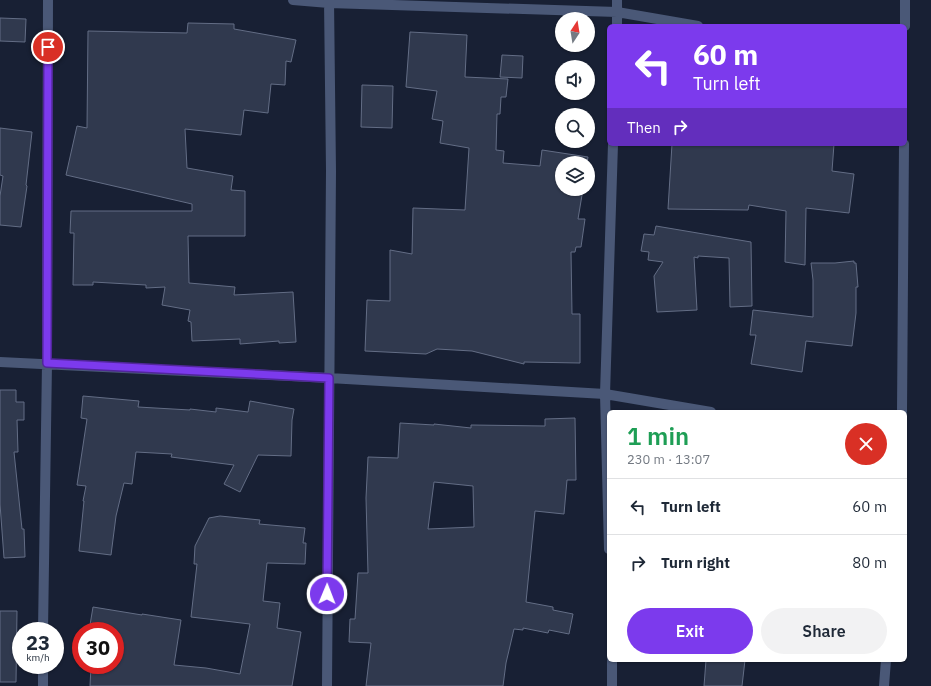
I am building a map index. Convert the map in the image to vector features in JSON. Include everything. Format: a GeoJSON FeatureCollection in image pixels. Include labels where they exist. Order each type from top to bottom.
{"type":"FeatureCollection","features":[{"type":"Feature","properties":{"kind":"street"},"geometry":{"type":"LineString","coordinates":[[43,622],[47,363],[48,0]]}},
{"type":"Feature","properties":{"kind":"street"},"geometry":{"type":"LineString","coordinates":[[293,0],[617,12],[686,24]]}},
{"type":"Feature","properties":{"kind":"street"},"geometry":{"type":"LineString","coordinates":[[617,0],[617,24]]}},
{"type":"Feature","properties":{"kind":"street"},"geometry":{"type":"LineString","coordinates":[[905,0],[905,24]]}},
{"type":"Feature","properties":{"kind":"street"},"geometry":{"type":"LineString","coordinates":[[327,686],[330,164],[329,1]]}},
{"type":"Feature","properties":{"kind":"street"},"geometry":{"type":"LineString","coordinates":[[607,446],[606,394],[613,146]]}},
{"type":"Feature","properties":{"kind":"street"},"geometry":{"type":"LineString","coordinates":[[902,410],[904,146]]}},
{"type":"Feature","properties":{"kind":"street"},"geometry":{"type":"LineString","coordinates":[[0,362],[47,363],[606,394],[699,410]]}},
{"type":"Feature","properties":{"kind":"street"},"geometry":{"type":"LineString","coordinates":[[612,662],[612,686]]}},
{"type":"Feature","properties":{"kind":"street"},"geometry":{"type":"LineString","coordinates":[[884,686],[886,662]]}},
{"type":"Feature","properties":{"kind":"street"},"geometry":{"type":"LineString","coordinates":[[43,674],[43,686]]}},
{"type":"Feature","properties":{"kind":"building"},"geometry":{"type":"Polygon","coordinates":[[[0,18],[26,19],[25,42],[0,41],[0,18]]]}},
{"type":"Feature","properties":{"kind":"building"},"geometry":{"type":"Polygon","coordinates":[[[188,23],[234,24],[234,29],[296,40],[291,62],[286,61],[285,85],[271,84],[268,113],[244,110],[241,135],[185,129],[187,168],[233,176],[231,190],[245,191],[245,236],[188,236],[189,283],[235,287],[234,295],[293,292],[296,342],[279,343],[279,341],[240,344],[240,339],[192,341],[191,322],[188,321],[190,310],[162,305],[165,287],[146,288],[146,285],[93,282],[93,285],[73,285],[74,233],[70,233],[71,211],[192,211],[192,204],[66,175],[77,126],[87,128],[88,31],[187,33],[188,23]]]}},
{"type":"Feature","properties":{"kind":"building"},"geometry":{"type":"Polygon","coordinates":[[[410,32],[467,35],[465,77],[508,79],[506,97],[501,97],[500,114],[497,114],[496,150],[504,151],[503,163],[540,166],[542,150],[581,156],[555,156],[555,196],[582,196],[578,219],[585,219],[581,247],[576,247],[575,252],[571,252],[572,314],[580,314],[580,363],[524,362],[524,364],[472,351],[437,349],[426,354],[365,351],[367,300],[390,301],[390,250],[412,254],[413,208],[465,210],[469,148],[440,143],[443,121],[432,119],[437,91],[406,87],[410,32]]]}},
{"type":"Feature","properties":{"kind":"building"},"geometry":{"type":"Polygon","coordinates":[[[502,55],[523,56],[522,78],[500,77],[502,55]]]}},
{"type":"Feature","properties":{"kind":"building"},"geometry":{"type":"Polygon","coordinates":[[[362,85],[393,86],[392,128],[361,127],[362,85]]]}},
{"type":"Feature","properties":{"kind":"building"},"geometry":{"type":"Polygon","coordinates":[[[0,128],[32,132],[27,186],[21,227],[0,225],[0,196],[3,176],[0,175],[0,128]]]}},
{"type":"Feature","properties":{"kind":"building"},"geometry":{"type":"Polygon","coordinates":[[[672,146],[834,146],[832,171],[854,174],[849,213],[806,208],[805,265],[785,262],[786,211],[749,205],[748,210],[668,209],[672,146]]]}},
{"type":"Feature","properties":{"kind":"building"},"geometry":{"type":"Polygon","coordinates":[[[656,226],[751,242],[752,306],[730,307],[729,258],[698,256],[698,258],[694,257],[697,310],[657,312],[654,276],[663,262],[648,260],[649,252],[641,251],[644,234],[654,235],[656,226]]]}},
{"type":"Feature","properties":{"kind":"building"},"geometry":{"type":"Polygon","coordinates":[[[854,261],[854,263],[856,263],[858,287],[856,287],[856,313],[852,346],[806,341],[802,372],[751,364],[756,335],[750,335],[753,310],[813,317],[813,280],[811,263],[854,261]]]}},
{"type":"Feature","properties":{"kind":"building"},"geometry":{"type":"Polygon","coordinates":[[[0,390],[16,390],[16,402],[24,402],[24,420],[17,420],[18,452],[14,452],[22,529],[24,529],[25,557],[4,558],[0,504],[0,390]]]}},
{"type":"Feature","properties":{"kind":"building"},"geometry":{"type":"Polygon","coordinates":[[[83,396],[139,401],[138,407],[190,409],[216,412],[216,408],[248,412],[250,401],[294,409],[292,420],[291,456],[258,455],[240,492],[224,484],[234,465],[171,457],[172,454],[136,452],[132,484],[124,483],[116,516],[111,555],[79,551],[83,501],[86,486],[77,485],[87,419],[81,418],[83,396]]]}},
{"type":"Feature","properties":{"kind":"building"},"geometry":{"type":"Polygon","coordinates":[[[575,418],[576,480],[567,480],[564,514],[535,511],[526,602],[553,607],[553,610],[573,614],[569,634],[549,630],[548,633],[523,628],[523,630],[514,629],[506,663],[503,686],[366,686],[371,643],[349,642],[350,619],[355,619],[358,573],[368,573],[366,498],[368,457],[398,458],[400,423],[434,424],[471,428],[471,425],[545,426],[545,419],[575,418]],[[434,482],[428,529],[474,527],[473,486],[434,482]]]}},
{"type":"Feature","properties":{"kind":"building"},"geometry":{"type":"Polygon","coordinates":[[[220,516],[260,520],[259,524],[305,528],[303,543],[306,543],[305,564],[267,563],[263,601],[280,603],[277,628],[301,632],[292,686],[90,686],[91,674],[124,674],[124,622],[90,622],[93,607],[181,620],[174,665],[206,668],[240,674],[250,624],[191,617],[197,564],[194,564],[195,546],[209,518],[220,516]]]}},
{"type":"Feature","properties":{"kind":"building"},"geometry":{"type":"Polygon","coordinates":[[[0,611],[17,611],[17,622],[12,622],[12,674],[16,674],[16,682],[0,682],[0,611]]]}},
{"type":"Feature","properties":{"kind":"building"},"geometry":{"type":"Polygon","coordinates":[[[706,662],[745,662],[742,686],[704,686],[706,662]]]}},
{"type":"Feature","properties":{"kind":"route"},"geometry":{"type":"LineString","coordinates":[[48,47],[47,363],[329,378],[327,594]]}}]}
